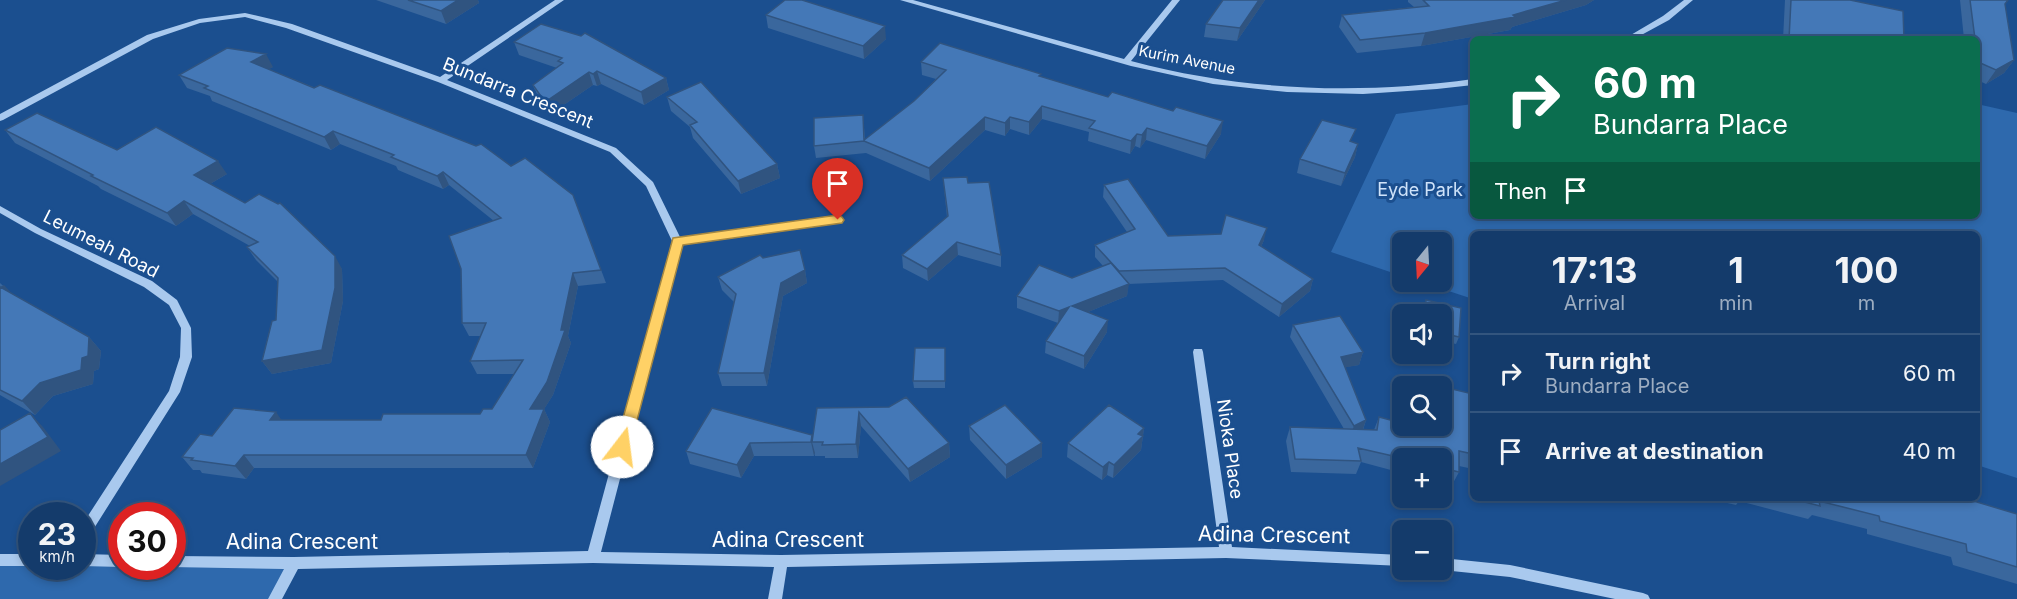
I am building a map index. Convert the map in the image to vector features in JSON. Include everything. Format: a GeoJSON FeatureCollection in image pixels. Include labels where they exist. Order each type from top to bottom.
{"type":"FeatureCollection","features":[{"type":"Feature","properties":{"kind":"street"},"geometry":{"type":"LineString","coordinates":[[441,80],[560,0]]}},
{"type":"Feature","properties":{"kind":"street","name":"Kurim Avenue"},"geometry":{"type":"LineString","coordinates":[[904,0],[1178,75],[1285,88],[1365,91],[1470,82]]}},
{"type":"Feature","properties":{"kind":"street"},"geometry":{"type":"LineString","coordinates":[[1126,62],[1176,0]]}},
{"type":"Feature","properties":{"kind":"street"},"geometry":{"type":"LineString","coordinates":[[1633,36],[1666,18],[1689,0]]}},
{"type":"Feature","properties":{"kind":"street","name":"Bundarra Crescent"},"geometry":{"type":"LineString","coordinates":[[0,118],[150,38],[199,21],[245,15],[289,26],[441,80],[613,150],[650,184],[677,241]]}},
{"type":"Feature","properties":{"kind":"street","name":"Leumeah Road"},"geometry":{"type":"LineString","coordinates":[[0,209],[38,231],[148,284],[173,303],[186,328],[186,357],[174,392],[96,515]]}},
{"type":"Feature","properties":{"kind":"street"},"geometry":{"type":"LineString","coordinates":[[593,557],[677,241],[838,220]]}},
{"type":"Feature","properties":{"kind":"street","name":"Nioka Place"},"geometry":{"type":"LineString","coordinates":[[1198,352],[1226,552]]}},
{"type":"Feature","properties":{"kind":"street","name":"Adina Crescent"},"geometry":{"type":"LineString","coordinates":[[186,562],[294,563],[593,557],[781,561],[1226,552],[1392,560]]}},
{"type":"Feature","properties":{"kind":"street"},"geometry":{"type":"LineString","coordinates":[[0,560],[18,560]]}},
{"type":"Feature","properties":{"kind":"street"},"geometry":{"type":"LineString","coordinates":[[775,599],[781,561]]}},
{"type":"Feature","properties":{"kind":"street"},"geometry":{"type":"LineString","coordinates":[[275,599],[294,563]]}},
{"type":"Feature","properties":{"kind":"street"},"geometry":{"type":"LineString","coordinates":[[1452,565],[1510,571],[1643,599]]}},
{"type":"Feature","properties":{"kind":"green space","name":"Eyde Park"},"geometry":{"type":"Polygon","coordinates":[[[1470,104],[1470,219],[1980,219],[1980,105],[2017,113],[2017,478],[1980,466],[1980,231],[1470,231],[1470,298],[1452,292],[1452,232],[1392,232],[1392,273],[1331,252],[1396,114],[1470,104]]]}},
{"type":"Feature","properties":{"kind":"green space"},"geometry":{"type":"Polygon","coordinates":[[[0,560],[18,560],[18,580],[96,580],[96,560],[108,561],[108,580],[186,580],[186,566],[294,563],[275,599],[0,599],[0,560]]]}},
{"type":"Feature","properties":{"kind":"building"},"geometry":{"type":"Polygon","coordinates":[[[408,0],[458,0],[441,11],[408,0]]]}},
{"type":"Feature","properties":{"kind":"building"},"geometry":{"type":"Polygon","coordinates":[[[785,0],[802,0],[885,26],[863,46],[766,15],[785,0]]]}},
{"type":"Feature","properties":{"kind":"building"},"geometry":{"type":"Polygon","coordinates":[[[1223,0],[1259,0],[1240,28],[1206,24],[1223,0]]]}},
{"type":"Feature","properties":{"kind":"building"},"geometry":{"type":"Polygon","coordinates":[[[1423,0],[1566,0],[1513,15],[1515,17],[1425,33],[1360,40],[1342,15],[1429,6],[1423,0]]]}},
{"type":"Feature","properties":{"kind":"building"},"geometry":{"type":"Polygon","coordinates":[[[1791,0],[1850,0],[1903,11],[1904,36],[1789,36],[1791,0]]]}},
{"type":"Feature","properties":{"kind":"building"},"geometry":{"type":"Polygon","coordinates":[[[1970,0],[2008,0],[2005,4],[2014,60],[1996,70],[1980,63],[1980,36],[1975,36],[1970,0]]]}},
{"type":"Feature","properties":{"kind":"building"},"geometry":{"type":"Polygon","coordinates":[[[541,24],[581,36],[585,33],[666,78],[641,92],[597,71],[593,74],[589,72],[545,102],[533,85],[563,63],[558,61],[562,58],[514,42],[541,24]]]}},
{"type":"Feature","properties":{"kind":"building"},"geometry":{"type":"Polygon","coordinates":[[[940,43],[1108,97],[1112,92],[1173,111],[1176,107],[1223,121],[1207,146],[1147,128],[1142,135],[1137,134],[1131,141],[1089,128],[1095,121],[1042,106],[1029,122],[1010,117],[1005,123],[985,117],[929,168],[864,141],[814,146],[814,118],[863,115],[864,140],[914,101],[946,70],[921,62],[940,43]]]}},
{"type":"Feature","properties":{"kind":"building"},"geometry":{"type":"Polygon","coordinates":[[[227,48],[266,54],[251,62],[314,88],[320,85],[476,146],[481,144],[511,166],[525,158],[573,195],[601,270],[573,273],[561,330],[565,330],[547,382],[530,409],[544,409],[526,455],[244,455],[235,466],[182,457],[200,434],[212,436],[234,408],[276,412],[270,420],[381,420],[383,414],[480,414],[483,409],[492,409],[523,360],[470,361],[486,323],[462,323],[461,269],[449,236],[501,218],[443,172],[437,176],[391,157],[394,155],[333,131],[324,137],[204,88],[208,86],[179,75],[227,48]]]}},
{"type":"Feature","properties":{"kind":"building"},"geometry":{"type":"Polygon","coordinates":[[[701,82],[777,164],[738,181],[690,125],[697,122],[667,97],[701,82]]]}},
{"type":"Feature","properties":{"kind":"building"},"geometry":{"type":"Polygon","coordinates":[[[37,113],[117,150],[156,127],[218,161],[194,175],[245,203],[259,194],[280,203],[335,256],[335,288],[322,350],[262,361],[272,321],[276,320],[278,278],[247,247],[258,242],[184,201],[167,213],[5,130],[37,113]]]}},
{"type":"Feature","properties":{"kind":"building"},"geometry":{"type":"Polygon","coordinates":[[[1322,120],[1356,129],[1350,141],[1358,144],[1345,173],[1300,159],[1322,120]]]}},
{"type":"Feature","properties":{"kind":"building"},"geometry":{"type":"Polygon","coordinates":[[[967,177],[968,183],[989,182],[1001,255],[957,242],[927,269],[902,255],[948,216],[943,178],[967,177]]]}},
{"type":"Feature","properties":{"kind":"building"},"geometry":{"type":"Polygon","coordinates":[[[1128,179],[1168,236],[1221,234],[1226,215],[1267,228],[1259,245],[1313,279],[1282,304],[1225,268],[1119,271],[1095,245],[1135,229],[1104,185],[1128,179]]]}},
{"type":"Feature","properties":{"kind":"building"},"geometry":{"type":"Polygon","coordinates":[[[800,250],[805,270],[781,283],[764,373],[718,373],[736,294],[718,277],[760,255],[763,258],[800,250]]]}},
{"type":"Feature","properties":{"kind":"building"},"geometry":{"type":"Polygon","coordinates":[[[1111,263],[1129,284],[1072,306],[1108,320],[1084,356],[1046,341],[1069,307],[1059,311],[1017,296],[1039,265],[1072,278],[1111,263]]]}},
{"type":"Feature","properties":{"kind":"building"},"geometry":{"type":"Polygon","coordinates":[[[0,287],[89,337],[88,356],[82,358],[81,370],[40,383],[22,401],[0,390],[0,287]]]}},
{"type":"Feature","properties":{"kind":"building"},"geometry":{"type":"Polygon","coordinates":[[[1426,300],[1444,304],[1426,304],[1426,300]]]}},
{"type":"Feature","properties":{"kind":"building"},"geometry":{"type":"Polygon","coordinates":[[[1452,306],[1461,308],[1459,337],[1452,335],[1452,306]]]}},
{"type":"Feature","properties":{"kind":"building"},"geometry":{"type":"Polygon","coordinates":[[[1340,316],[1363,352],[1341,357],[1366,420],[1354,426],[1293,325],[1340,316]]]}},
{"type":"Feature","properties":{"kind":"building"},"geometry":{"type":"Polygon","coordinates":[[[915,348],[945,348],[945,381],[913,381],[915,348]]]}},
{"type":"Feature","properties":{"kind":"building"},"geometry":{"type":"Polygon","coordinates":[[[1452,389],[1470,393],[1470,453],[1459,451],[1459,472],[1452,470],[1452,448],[1392,448],[1392,456],[1358,448],[1361,461],[1295,459],[1290,427],[1377,430],[1379,417],[1392,420],[1392,436],[1452,436],[1452,389]]]}},
{"type":"Feature","properties":{"kind":"building"},"geometry":{"type":"Polygon","coordinates":[[[906,397],[949,443],[908,469],[859,412],[856,444],[822,445],[823,442],[812,442],[817,408],[889,407],[906,397]]]}},
{"type":"Feature","properties":{"kind":"building"},"geometry":{"type":"Polygon","coordinates":[[[1005,405],[1042,443],[1006,465],[969,426],[1005,405]]]}},
{"type":"Feature","properties":{"kind":"building"},"geometry":{"type":"Polygon","coordinates":[[[1109,405],[1144,428],[1138,434],[1143,436],[1114,465],[1109,462],[1103,467],[1068,443],[1109,405]]]}},
{"type":"Feature","properties":{"kind":"building"},"geometry":{"type":"Polygon","coordinates":[[[712,408],[812,435],[811,442],[750,443],[737,465],[686,451],[712,408]]]}},
{"type":"Feature","properties":{"kind":"building"},"geometry":{"type":"Polygon","coordinates":[[[30,413],[48,437],[0,464],[0,430],[30,413]]]}},
{"type":"Feature","properties":{"kind":"building"},"geometry":{"type":"Polygon","coordinates":[[[1801,501],[1819,501],[1820,506],[1801,501]]]}},
{"type":"Feature","properties":{"kind":"building"},"geometry":{"type":"Polygon","coordinates":[[[1819,501],[1973,501],[2017,514],[2017,567],[1967,552],[1966,544],[1880,521],[1879,516],[1819,501]]]}},
{"type":"Feature","properties":{"kind":"route"},"geometry":{"type":"LineString","coordinates":[[622,447],[677,241],[838,220]]}}]}
